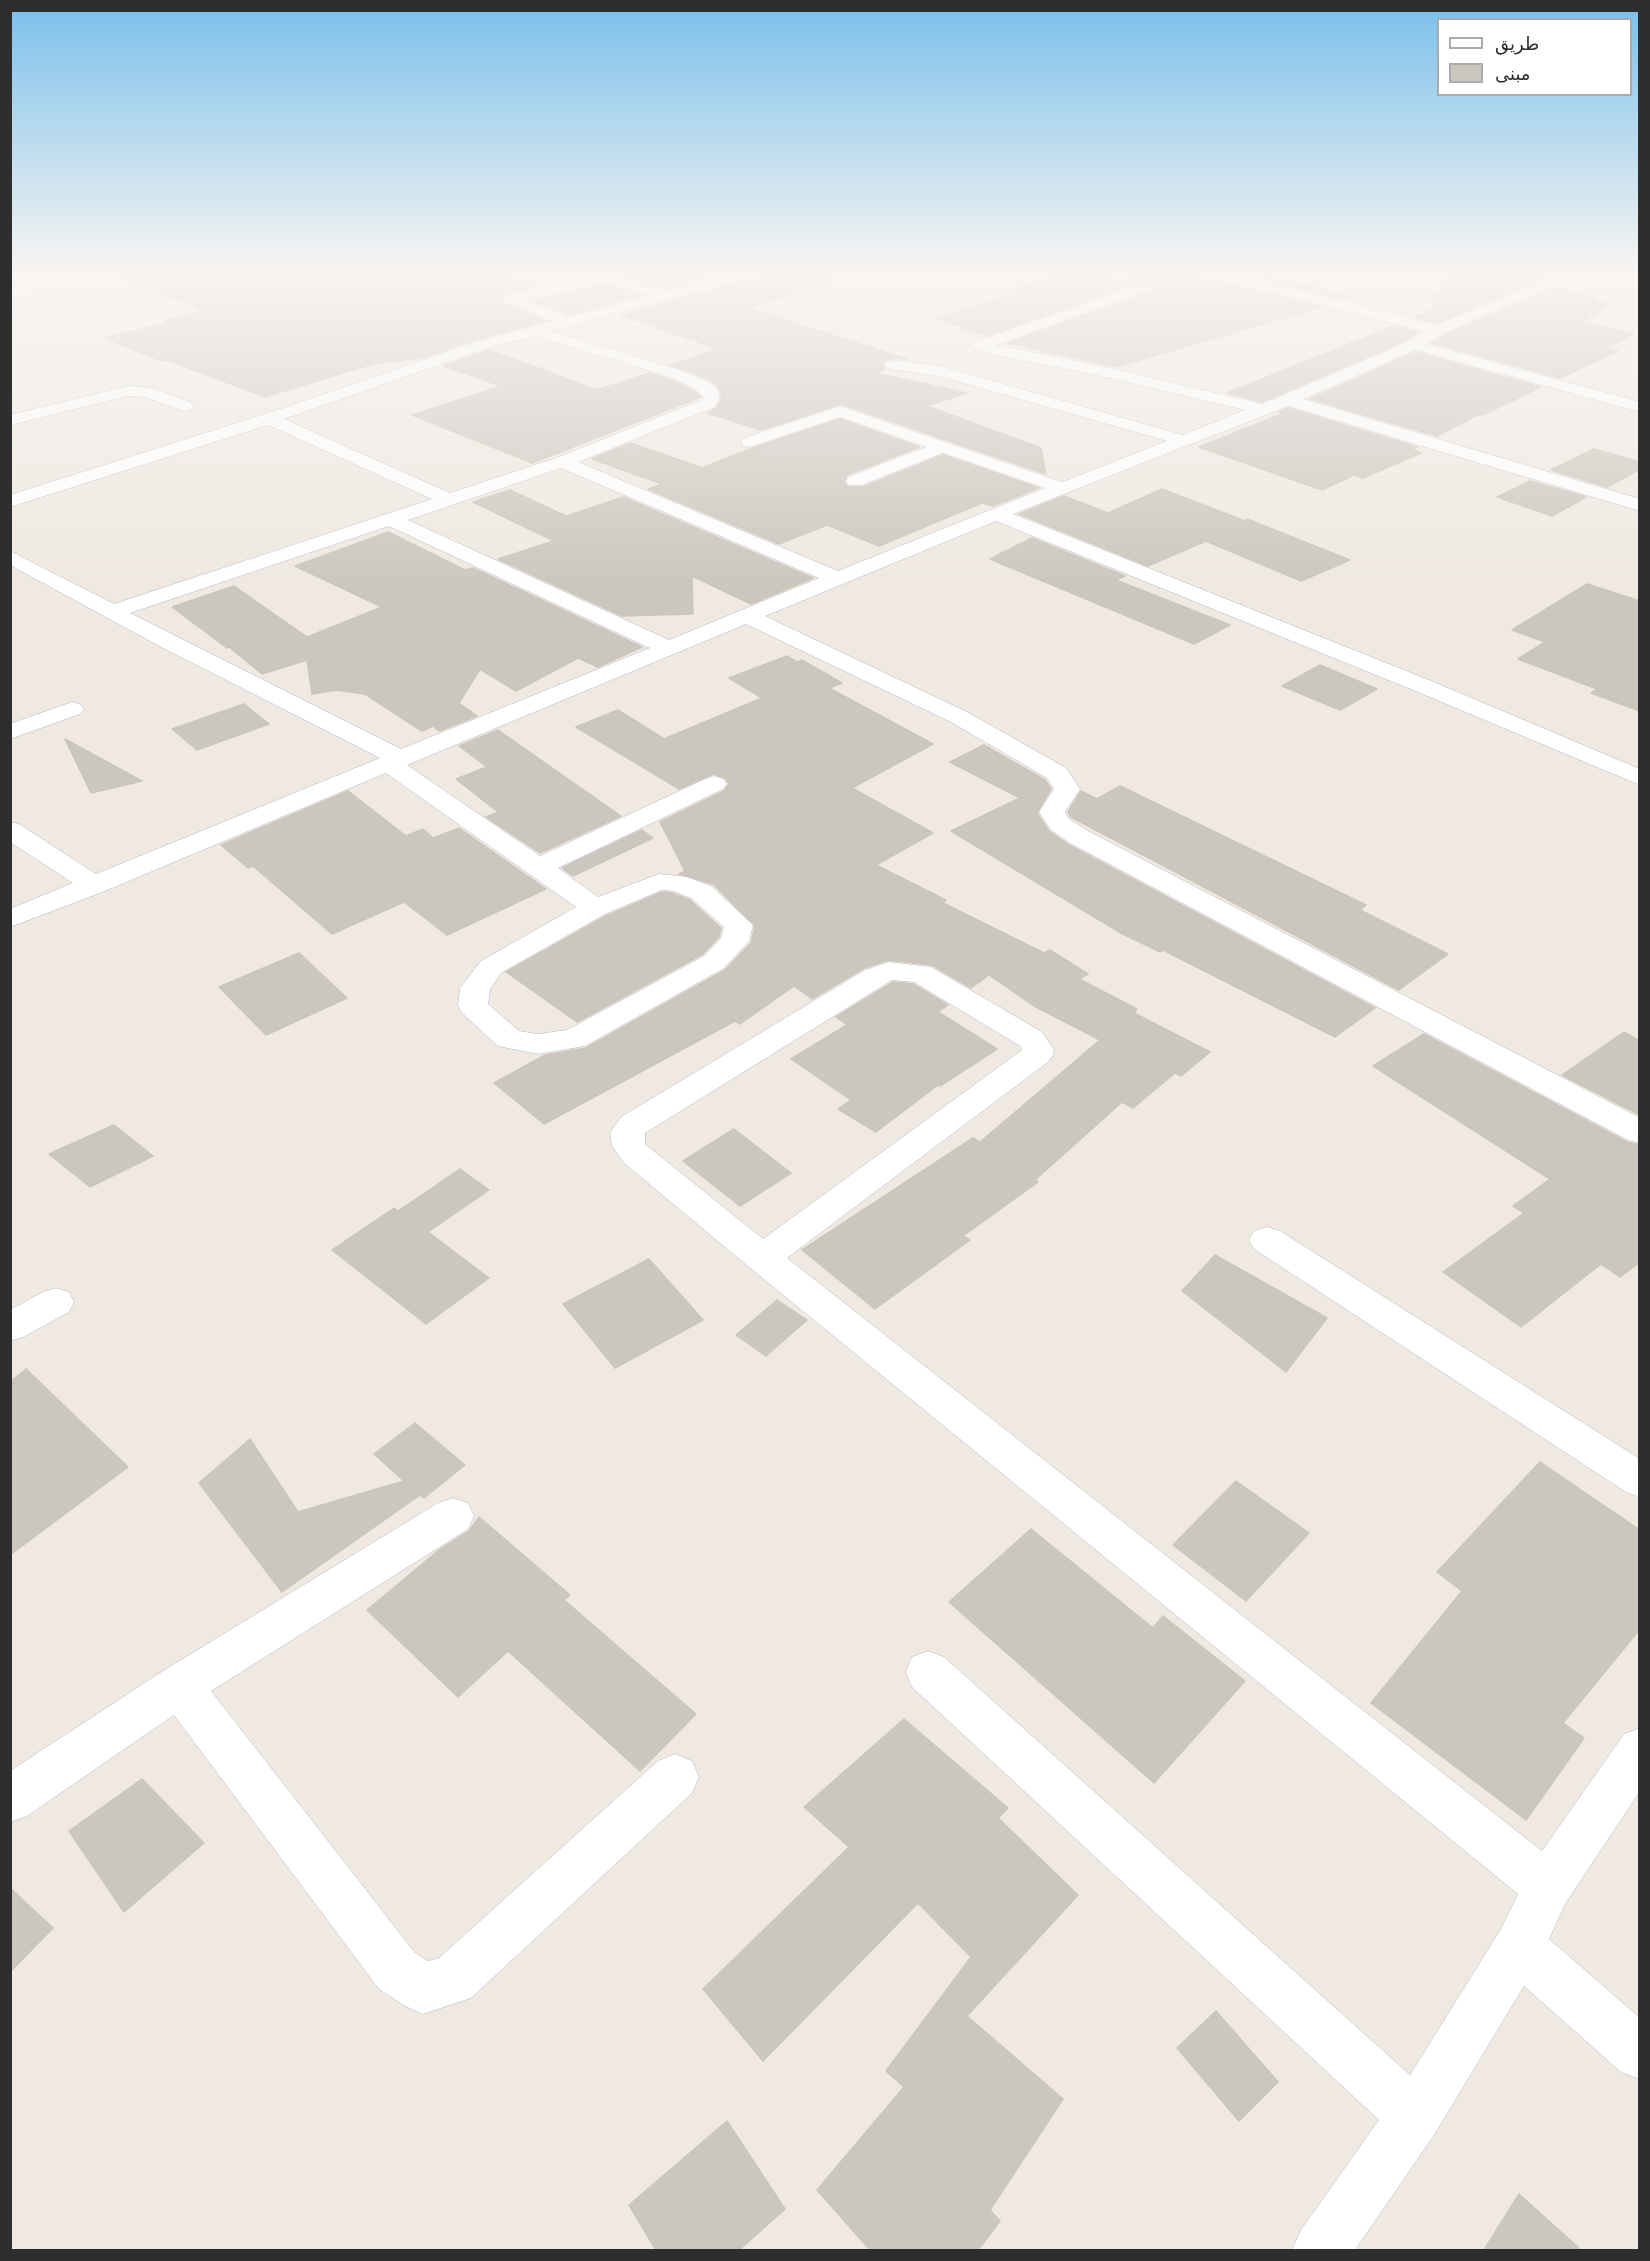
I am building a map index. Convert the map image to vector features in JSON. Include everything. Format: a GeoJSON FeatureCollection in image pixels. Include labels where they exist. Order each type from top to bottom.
{"type":"FeatureCollection","features":[{"type":"Feature","properties":{"kind":"street"},"geometry":{"type":"LineString","coordinates":[[10,501],[269,419],[391,377]]}},
{"type":"Feature","properties":{"kind":"street"},"geometry":{"type":"LineString","coordinates":[[111,612],[562,462],[710,404],[711,392],[680,377]]}},
{"type":"Feature","properties":{"kind":"street"},"geometry":{"type":"LineString","coordinates":[[960,377],[1182,440]]}},
{"type":"Feature","properties":{"kind":"street"},"geometry":{"type":"LineString","coordinates":[[1119,377],[1262,409]]}},
{"type":"Feature","properties":{"kind":"street"},"geometry":{"type":"LineString","coordinates":[[10,919],[996,514],[1341,377]]}},
{"type":"Feature","properties":{"kind":"street"},"geometry":{"type":"LineString","coordinates":[[1529,377],[1640,407]]}},
{"type":"Feature","properties":{"kind":"street"},"geometry":{"type":"LineString","coordinates":[[10,420],[105,395],[128,392],[146,392],[184,406]]}},
{"type":"Feature","properties":{"kind":"street"},"geometry":{"type":"LineString","coordinates":[[1287,400],[1640,505]]}},
{"type":"Feature","properties":{"kind":"street"},"geometry":{"type":"LineString","coordinates":[[750,442],[840,411],[1062,488]]}},
{"type":"Feature","properties":{"kind":"street"},"geometry":{"type":"LineString","coordinates":[[269,419],[450,500]]}},
{"type":"Feature","properties":{"kind":"street"},"geometry":{"type":"LineString","coordinates":[[855,481],[941,447]]}},
{"type":"Feature","properties":{"kind":"street"},"geometry":{"type":"LineString","coordinates":[[562,462],[839,579]]}},
{"type":"Feature","properties":{"kind":"street"},"geometry":{"type":"LineString","coordinates":[[996,514],[1410,680],[1640,778]]}},
{"type":"Feature","properties":{"kind":"street"},"geometry":{"type":"LineString","coordinates":[[392,519],[669,648]]}},
{"type":"Feature","properties":{"kind":"street"},"geometry":{"type":"LineString","coordinates":[[10,557],[395,762],[595,908]]}},
{"type":"Feature","properties":{"kind":"street"},"geometry":{"type":"LineString","coordinates":[[10,583],[41,572]]}},
{"type":"Feature","properties":{"kind":"street"},"geometry":{"type":"LineString","coordinates":[[748,616],[958,717],[1057,773],[1067,789],[1052,812],[1060,824],[1079,837],[1640,1132]]}},
{"type":"Feature","properties":{"kind":"street"},"geometry":{"type":"LineString","coordinates":[[10,732],[72,709]]}},
{"type":"Feature","properties":{"kind":"street"},"geometry":{"type":"LineString","coordinates":[[538,867],[714,784]]}},
{"type":"Feature","properties":{"kind":"street"},"geometry":{"type":"LineString","coordinates":[[10,830],[95,885]]}},
{"type":"Feature","properties":{"kind":"street"},"geometry":{"type":"LineString","coordinates":[[660,882],[677,883],[701,892],[739,925],[735,941],[714,962],[574,1039],[538,1044],[509,1039],[473,1006],[475,988],[491,967],[595,908],[660,882]]}},
{"type":"Feature","properties":{"kind":"street"},"geometry":{"type":"LineString","coordinates":[[762,1258],[1037,1055],[1038,1050],[1035,1043],[921,973],[889,971],[875,976],[633,1125],[627,1133],[629,1146],[636,1155],[762,1258],[1547,1886]]}},
{"type":"Feature","properties":{"kind":"street"},"geometry":{"type":"LineString","coordinates":[[1267,1240],[1640,1480]]}},
{"type":"Feature","properties":{"kind":"street"},"geometry":{"type":"LineString","coordinates":[[10,1327],[56,1302]]}},
{"type":"Feature","properties":{"kind":"street"},"geometry":{"type":"LineString","coordinates":[[10,1799],[179,1686],[453,1516]]}},
{"type":"Feature","properties":{"kind":"street"},"geometry":{"type":"LineString","coordinates":[[928,1672],[1414,2116]]}},
{"type":"Feature","properties":{"kind":"street"},"geometry":{"type":"LineString","coordinates":[[179,1686],[397,1971],[423,1988],[453,1980],[675,1777]]}},
{"type":"Feature","properties":{"kind":"street"},"geometry":{"type":"LineString","coordinates":[[1321,2250],[1414,2116],[1519,1947],[1547,1886],[1640,1750]]}},
{"type":"Feature","properties":{"kind":"street"},"geometry":{"type":"LineString","coordinates":[[1519,1947],[1640,2053]]}},
{"type":"Feature","properties":{"kind":"building"},"geometry":{"type":"Polygon","coordinates":[[[211,377],[332,377],[265,397],[211,377]]]}},
{"type":"Feature","properties":{"kind":"building"},"geometry":{"type":"Polygon","coordinates":[[[473,377],[561,377],[597,390],[638,377],[662,377],[694,391],[701,397],[532,463],[412,415],[501,386],[473,377]]]}},
{"type":"Feature","properties":{"kind":"building"},"geometry":{"type":"Polygon","coordinates":[[[701,377],[892,377],[967,393],[927,406],[1041,448],[1046,474],[841,404],[761,430],[707,413],[717,408],[722,398],[718,386],[701,377]]]}},
{"type":"Feature","properties":{"kind":"building"},"geometry":{"type":"Polygon","coordinates":[[[1268,377],[1322,377],[1262,402],[1227,393],[1268,377]]]}},
{"type":"Feature","properties":{"kind":"building"},"geometry":{"type":"Polygon","coordinates":[[[1360,377],[1503,377],[1541,387],[1483,415],[1479,414],[1437,436],[1310,399],[1360,377]]]}},
{"type":"Feature","properties":{"kind":"building"},"geometry":{"type":"Polygon","coordinates":[[[1288,408],[1417,447],[1412,450],[1421,453],[1363,478],[1354,475],[1322,490],[1199,447],[1284,413],[1279,412],[1288,408]]]}},
{"type":"Feature","properties":{"kind":"building"},"geometry":{"type":"Polygon","coordinates":[[[840,419],[919,447],[847,475],[844,482],[848,487],[863,487],[943,455],[1039,488],[993,506],[982,503],[879,546],[827,525],[779,544],[648,489],[662,484],[592,459],[631,443],[702,468],[750,449],[840,419]]]}},
{"type":"Feature","properties":{"kind":"building"},"geometry":{"type":"Polygon","coordinates":[[[1594,449],[1640,462],[1640,469],[1607,487],[1551,470],[1594,449]]]}},
{"type":"Feature","properties":{"kind":"building"},"geometry":{"type":"Polygon","coordinates":[[[1530,481],[1586,497],[1552,516],[1497,497],[1530,481]]]}},
{"type":"Feature","properties":{"kind":"building"},"geometry":{"type":"Polygon","coordinates":[[[1162,489],[1245,521],[1247,519],[1350,560],[1301,581],[1206,541],[1148,566],[1019,514],[1064,496],[1108,513],[1162,489]]]}},
{"type":"Feature","properties":{"kind":"building"},"geometry":{"type":"Polygon","coordinates":[[[510,490],[566,516],[623,497],[813,578],[751,604],[692,576],[693,614],[622,616],[498,559],[554,541],[473,502],[510,490]]]}},
{"type":"Feature","properties":{"kind":"building"},"geometry":{"type":"Polygon","coordinates":[[[388,532],[465,570],[473,568],[642,647],[598,667],[578,658],[516,691],[480,669],[459,703],[477,716],[439,731],[433,726],[422,731],[365,694],[336,690],[312,694],[307,660],[262,674],[229,647],[227,648],[172,607],[234,586],[307,637],[382,607],[295,566],[388,532]]]}},
{"type":"Feature","properties":{"kind":"building"},"geometry":{"type":"Polygon","coordinates":[[[1032,538],[1125,576],[1116,580],[1230,625],[1194,644],[990,559],[1032,538]]]}},
{"type":"Feature","properties":{"kind":"building"},"geometry":{"type":"Polygon","coordinates":[[[1587,584],[1640,601],[1640,711],[1591,693],[1597,689],[1518,659],[1545,642],[1512,630],[1587,584]]]}},
{"type":"Feature","properties":{"kind":"building"},"geometry":{"type":"Polygon","coordinates":[[[787,656],[797,662],[802,660],[842,683],[829,688],[933,744],[852,788],[933,833],[876,865],[946,900],[943,903],[1044,953],[1050,950],[1088,974],[1079,979],[1137,1009],[1134,1013],[1210,1052],[1181,1076],[1175,1073],[1133,1108],[1122,1102],[1035,1180],[1038,1182],[963,1236],[970,1240],[875,1309],[802,1250],[973,1138],[980,1142],[1100,1040],[1034,1006],[989,975],[971,988],[932,965],[889,960],[864,968],[812,999],[794,986],[740,1024],[735,1021],[544,1124],[494,1083],[545,1055],[586,1048],[725,970],[751,943],[755,926],[713,884],[679,874],[685,871],[660,822],[724,791],[729,784],[725,778],[713,774],[679,789],[576,727],[618,710],[664,739],[762,698],[729,678],[787,656]]]}},
{"type":"Feature","properties":{"kind":"building"},"geometry":{"type":"Polygon","coordinates":[[[1320,665],[1377,689],[1340,710],[1282,686],[1320,665]]]}},
{"type":"Feature","properties":{"kind":"building"},"geometry":{"type":"Polygon","coordinates":[[[244,704],[269,724],[197,750],[172,729],[244,704]]]}},
{"type":"Feature","properties":{"kind":"building"},"geometry":{"type":"Polygon","coordinates":[[[498,730],[621,816],[540,853],[486,817],[498,812],[456,779],[487,767],[459,746],[498,730]]]}},
{"type":"Feature","properties":{"kind":"building"},"geometry":{"type":"Polygon","coordinates":[[[65,739],[142,781],[91,793],[65,739]]]}},
{"type":"Feature","properties":{"kind":"building"},"geometry":{"type":"Polygon","coordinates":[[[984,745],[1045,780],[1051,789],[1037,813],[1049,831],[1069,845],[1375,1008],[1335,1037],[1163,950],[1160,952],[1121,933],[951,831],[1020,798],[950,762],[984,745]]]}},
{"type":"Feature","properties":{"kind":"building"},"geometry":{"type":"Polygon","coordinates":[[[1120,786],[1366,905],[1360,910],[1448,954],[1399,990],[1071,817],[1068,812],[1081,791],[1097,799],[1120,786]]]}},
{"type":"Feature","properties":{"kind":"building"},"geometry":{"type":"Polygon","coordinates":[[[348,791],[406,836],[423,829],[433,838],[459,828],[546,889],[447,935],[404,902],[332,934],[253,866],[248,868],[221,845],[348,791]]]}},
{"type":"Feature","properties":{"kind":"building"},"geometry":{"type":"Polygon","coordinates":[[[642,830],[653,838],[573,876],[562,868],[642,830]]]}},
{"type":"Feature","properties":{"kind":"building"},"geometry":{"type":"Polygon","coordinates":[[[662,892],[690,900],[721,928],[719,937],[703,954],[577,1022],[506,972],[606,916],[662,892]]]}},
{"type":"Feature","properties":{"kind":"building"},"geometry":{"type":"Polygon","coordinates":[[[299,953],[347,998],[266,1035],[219,987],[299,953]]]}},
{"type":"Feature","properties":{"kind":"building"},"geometry":{"type":"Polygon","coordinates":[[[893,982],[913,984],[948,1005],[938,1012],[997,1049],[940,1086],[938,1085],[876,1132],[838,1109],[851,1100],[791,1059],[847,1025],[836,1017],[893,982]]]}},
{"type":"Feature","properties":{"kind":"building"},"geometry":{"type":"Polygon","coordinates":[[[1624,1032],[1640,1041],[1640,1115],[1562,1075],[1624,1032]]]}},
{"type":"Feature","properties":{"kind":"building"},"geometry":{"type":"Polygon","coordinates":[[[1424,1034],[1627,1142],[1640,1145],[1640,1262],[1620,1277],[1601,1264],[1521,1327],[1443,1272],[1524,1213],[1513,1206],[1550,1179],[1373,1066],[1424,1034]]]}},
{"type":"Feature","properties":{"kind":"building"},"geometry":{"type":"Polygon","coordinates":[[[114,1125],[153,1156],[90,1187],[49,1154],[114,1125]]]}},
{"type":"Feature","properties":{"kind":"building"},"geometry":{"type":"Polygon","coordinates":[[[734,1129],[791,1173],[740,1206],[683,1161],[734,1129]]]}},
{"type":"Feature","properties":{"kind":"building"},"geometry":{"type":"Polygon","coordinates":[[[460,1169],[489,1190],[428,1232],[489,1278],[426,1324],[332,1250],[394,1208],[398,1211],[460,1169]]]}},
{"type":"Feature","properties":{"kind":"building"},"geometry":{"type":"Polygon","coordinates":[[[1215,1255],[1327,1318],[1286,1372],[1182,1291],[1215,1255]]]}},
{"type":"Feature","properties":{"kind":"building"},"geometry":{"type":"Polygon","coordinates":[[[649,1259],[703,1320],[615,1368],[563,1304],[649,1259]]]}},
{"type":"Feature","properties":{"kind":"building"},"geometry":{"type":"Polygon","coordinates":[[[777,1300],[807,1320],[766,1356],[736,1335],[777,1300]]]}},
{"type":"Feature","properties":{"kind":"building"},"geometry":{"type":"Polygon","coordinates":[[[26,1369],[128,1467],[10,1555],[10,1382],[26,1369]]]}},
{"type":"Feature","properties":{"kind":"building"},"geometry":{"type":"Polygon","coordinates":[[[415,1423],[465,1465],[424,1498],[420,1495],[282,1592],[199,1483],[250,1439],[298,1512],[404,1481],[374,1454],[415,1423]]]}},
{"type":"Feature","properties":{"kind":"building"},"geometry":{"type":"Polygon","coordinates":[[[1540,1462],[1640,1530],[1640,1629],[1563,1723],[1584,1738],[1526,1820],[1371,1703],[1462,1591],[1437,1572],[1540,1462]]]}},
{"type":"Feature","properties":{"kind":"building"},"geometry":{"type":"Polygon","coordinates":[[[1236,1481],[1309,1533],[1246,1601],[1173,1545],[1236,1481]]]}},
{"type":"Feature","properties":{"kind":"building"},"geometry":{"type":"Polygon","coordinates":[[[479,1517],[570,1595],[564,1600],[696,1714],[640,1771],[508,1651],[458,1697],[367,1610],[439,1550],[469,1531],[479,1517]]]}},
{"type":"Feature","properties":{"kind":"building"},"geometry":{"type":"Polygon","coordinates":[[[1031,1529],[1153,1628],[1163,1616],[1245,1681],[1154,1783],[949,1602],[1031,1529]]]}},
{"type":"Feature","properties":{"kind":"building"},"geometry":{"type":"Polygon","coordinates":[[[904,1719],[1008,1808],[998,1818],[1078,1895],[967,2016],[1063,2099],[990,2210],[1000,2221],[978,2250],[870,2250],[817,2190],[904,2087],[886,2071],[971,1957],[918,1903],[763,2061],[703,1989],[849,1847],[804,1807],[904,1719]]]}},
{"type":"Feature","properties":{"kind":"building"},"geometry":{"type":"Polygon","coordinates":[[[142,1779],[204,1843],[124,1912],[69,1831],[142,1779]]]}},
{"type":"Feature","properties":{"kind":"building"},"geometry":{"type":"Polygon","coordinates":[[[10,1888],[53,1928],[10,1972],[10,1888]]]}},
{"type":"Feature","properties":{"kind":"building"},"geometry":{"type":"Polygon","coordinates":[[[1216,2011],[1278,2082],[1239,2121],[1177,2048],[1216,2011]]]}},
{"type":"Feature","properties":{"kind":"building"},"geometry":{"type":"Polygon","coordinates":[[[727,2121],[785,2209],[739,2250],[656,2250],[629,2205],[727,2121]]]}},
{"type":"Feature","properties":{"kind":"building"},"geometry":{"type":"Polygon","coordinates":[[[1519,2194],[1581,2250],[1484,2250],[1519,2194]]]}}]}
